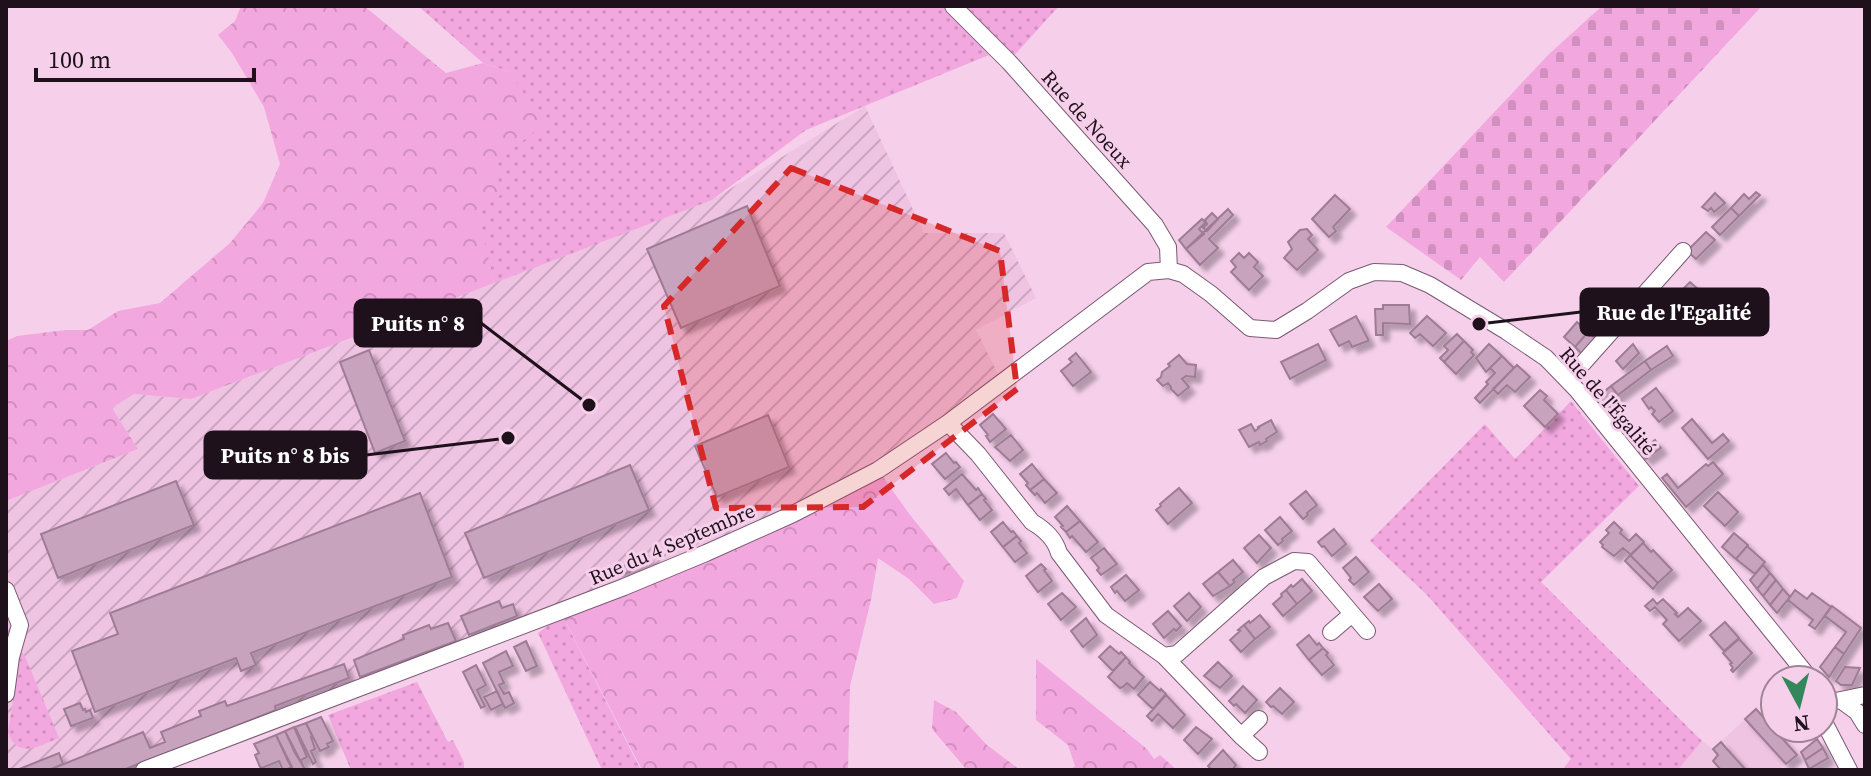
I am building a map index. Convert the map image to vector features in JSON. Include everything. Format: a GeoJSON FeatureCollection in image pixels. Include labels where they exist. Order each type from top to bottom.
{"type":"FeatureCollection","features":[{"type":"Feature","properties":{"kind":"street","name":"Rue de Noeux"},"geometry":{"type":"LineString","coordinates":[[953,6],[1009,62],[1155,225],[1168,247],[1169,270]]}},
{"type":"Feature","properties":{"kind":"street"},"geometry":{"type":"LineString","coordinates":[[1568,380],[1683,251]]}},
{"type":"Feature","properties":{"kind":"street","name":"Rue de l'Égalité"},"geometry":{"type":"LineString","coordinates":[[1169,270],[1183,274],[1211,294],[1250,328],[1276,330],[1349,281],[1374,272],[1402,273],[1430,285],[1494,322],[1546,358],[1568,380],[1797,664]]}},
{"type":"Feature","properties":{"kind":"street","name":"Rue du 4 Septembre"},"geometry":{"type":"LineString","coordinates":[[144,770],[546,618],[793,514],[878,470],[948,423],[1148,272],[1169,270]]}},
{"type":"Feature","properties":{"kind":"street"},"geometry":{"type":"LineString","coordinates":[[948,423],[978,454],[1032,522],[1044,528],[1106,615],[1164,656],[1259,752]]}},
{"type":"Feature","properties":{"kind":"street"},"geometry":{"type":"LineString","coordinates":[[1164,656],[1177,654],[1264,577],[1294,561],[1308,562],[1367,631]]}},
{"type":"Feature","properties":{"kind":"street"},"geometry":{"type":"LineString","coordinates":[[6,590],[20,625],[11,657],[6,694]]}},
{"type":"Feature","properties":{"kind":"street"},"geometry":{"type":"LineString","coordinates":[[1331,632],[1352,614]]}},
{"type":"Feature","properties":{"kind":"street"},"geometry":{"type":"LineString","coordinates":[[1839,699],[1865,695]]}},
{"type":"Feature","properties":{"kind":"street"},"geometry":{"type":"LineString","coordinates":[[1839,705],[1857,712],[1865,725]]}},
{"type":"Feature","properties":{"kind":"street"},"geometry":{"type":"LineString","coordinates":[[1241,736],[1259,719]]}},
{"type":"Feature","properties":{"kind":"street"},"geometry":{"type":"LineString","coordinates":[[1835,744],[1849,770]]}},
{"type":"Feature","properties":{"kind":"highlighted area"},"geometry":{"type":"Polygon","coordinates":[[[791,168],[1000,251],[1017,389],[863,507],[716,508],[664,306],[791,168]]]}},
{"type":"Feature","properties":{"kind":"shaded area"},"geometry":{"type":"Polygon","coordinates":[[[865,106],[924,233],[1004,233],[1036,298],[976,330],[1002,382],[948,423],[793,514],[144,770],[6,770],[6,501],[138,449],[112,408],[134,394],[191,399],[712,200],[865,106]]]}},
{"type":"Feature","properties":{"kind":"shaded area"},"geometry":{"type":"Polygon","coordinates":[[[1756,709],[1759,712],[1759,744],[1787,744],[1797,755],[1778,770],[1678,770],[1702,741],[1713,749],[1756,709]]]}},
{"type":"Feature","properties":{"kind":"green space"},"geometry":{"type":"Polygon","coordinates":[[[241,6],[364,6],[446,73],[483,63],[510,72],[544,124],[494,164],[502,194],[478,211],[494,283],[191,399],[134,394],[112,408],[138,449],[6,501],[6,341],[17,336],[88,330],[118,311],[160,303],[230,243],[263,203],[280,164],[264,107],[218,35],[235,21],[241,6]]]}},
{"type":"Feature","properties":{"kind":"green space"},"geometry":{"type":"Polygon","coordinates":[[[418,6],[942,6],[989,55],[806,130],[712,200],[494,283],[477,211],[494,164],[510,72],[483,63],[418,6]]]}},
{"type":"Feature","properties":{"kind":"green space"},"geometry":{"type":"Polygon","coordinates":[[[964,6],[1059,6],[1012,58],[964,6]]]}},
{"type":"Feature","properties":{"kind":"green space"},"geometry":{"type":"Polygon","coordinates":[[[1602,6],[1762,6],[1504,282],[1480,257],[1461,280],[1386,227],[1549,54],[1602,6]]]}},
{"type":"Feature","properties":{"kind":"green space"},"geometry":{"type":"Polygon","coordinates":[[[1571,401],[1639,486],[1541,582],[1702,741],[1678,770],[1562,770],[1571,759],[1427,595],[1370,541],[1485,424],[1515,459],[1571,401]]]}},
{"type":"Feature","properties":{"kind":"green space"},"geometry":{"type":"Polygon","coordinates":[[[878,470],[964,581],[957,598],[934,604],[909,579],[878,558],[850,686],[848,770],[642,770],[560,611],[878,470]]]}},
{"type":"Feature","properties":{"kind":"green space"},"geometry":{"type":"Polygon","coordinates":[[[562,615],[641,770],[602,770],[538,633],[562,615]]]}},
{"type":"Feature","properties":{"kind":"green space"},"geometry":{"type":"Polygon","coordinates":[[[21,652],[59,738],[29,748],[17,746],[8,732],[21,652]]]}},
{"type":"Feature","properties":{"kind":"green space"},"geometry":{"type":"Polygon","coordinates":[[[1036,659],[1147,749],[1154,759],[1160,755],[1177,770],[1070,770],[1075,766],[1068,745],[1036,720],[1036,659]]]}},
{"type":"Feature","properties":{"kind":"green space"},"geometry":{"type":"Polygon","coordinates":[[[417,682],[448,742],[453,740],[464,762],[464,770],[351,770],[328,715],[417,682]]]}},
{"type":"Feature","properties":{"kind":"green space"},"geometry":{"type":"Polygon","coordinates":[[[934,700],[956,712],[987,745],[1020,770],[967,770],[932,729],[934,700]]]}},
{"type":"Feature","properties":{"kind":"building"},"geometry":{"type":"Polygon","coordinates":[[[1756,192],[1760,195],[1739,216],[1731,208],[1744,194],[1749,199],[1756,192]]]}},
{"type":"Feature","properties":{"kind":"building"},"geometry":{"type":"Polygon","coordinates":[[[1715,193],[1725,203],[1714,212],[1711,208],[1708,211],[1702,207],[1715,193]]]}},
{"type":"Feature","properties":{"kind":"building"},"geometry":{"type":"Polygon","coordinates":[[[1335,195],[1350,209],[1333,227],[1336,231],[1329,237],[1312,219],[1335,195]]]}},
{"type":"Feature","properties":{"kind":"building"},"geometry":{"type":"Polygon","coordinates":[[[747,206],[780,286],[681,328],[647,249],[747,206]]]}},
{"type":"Feature","properties":{"kind":"building"},"geometry":{"type":"Polygon","coordinates":[[[1731,208],[1739,216],[1720,235],[1712,227],[1731,208]]]}},
{"type":"Feature","properties":{"kind":"building"},"geometry":{"type":"Polygon","coordinates":[[[1228,209],[1233,215],[1209,239],[1218,248],[1200,265],[1186,249],[1228,209]]]}},
{"type":"Feature","properties":{"kind":"building"},"geometry":{"type":"Polygon","coordinates":[[[1212,213],[1218,219],[1207,231],[1203,228],[1206,222],[1199,229],[1204,234],[1186,249],[1179,240],[1212,213]]]}},
{"type":"Feature","properties":{"kind":"building"},"geometry":{"type":"Polygon","coordinates":[[[1307,229],[1312,235],[1308,239],[1318,250],[1297,270],[1284,258],[1292,249],[1288,242],[1300,230],[1307,229]]]}},
{"type":"Feature","properties":{"kind":"building"},"geometry":{"type":"Polygon","coordinates":[[[1706,232],[1715,240],[1696,259],[1687,251],[1706,232]]]}},
{"type":"Feature","properties":{"kind":"building"},"geometry":{"type":"Polygon","coordinates":[[[1239,253],[1244,258],[1249,253],[1258,262],[1254,267],[1263,276],[1249,290],[1231,272],[1236,267],[1231,261],[1239,253]]]}},
{"type":"Feature","properties":{"kind":"building"},"geometry":{"type":"Polygon","coordinates":[[[1690,282],[1699,290],[1686,304],[1654,299],[1656,292],[1670,295],[1674,290],[1678,294],[1690,282]]]}},
{"type":"Feature","properties":{"kind":"building"},"geometry":{"type":"Polygon","coordinates":[[[1383,305],[1409,305],[1410,324],[1383,323],[1383,335],[1376,335],[1375,309],[1383,309],[1383,305]]]}},
{"type":"Feature","properties":{"kind":"building"},"geometry":{"type":"Polygon","coordinates":[[[1356,316],[1368,341],[1352,347],[1349,341],[1339,346],[1330,330],[1356,316]]]}},
{"type":"Feature","properties":{"kind":"building"},"geometry":{"type":"Polygon","coordinates":[[[1427,316],[1446,333],[1433,346],[1420,334],[1415,338],[1410,333],[1427,316]]]}},
{"type":"Feature","properties":{"kind":"building"},"geometry":{"type":"Polygon","coordinates":[[[1577,322],[1588,332],[1575,347],[1564,337],[1577,322]]]}},
{"type":"Feature","properties":{"kind":"building"},"geometry":{"type":"Polygon","coordinates":[[[1588,332],[1596,339],[1582,354],[1575,347],[1588,332]]]}},
{"type":"Feature","properties":{"kind":"building"},"geometry":{"type":"Polygon","coordinates":[[[1457,334],[1464,341],[1444,362],[1440,358],[1448,350],[1444,346],[1457,334]]]}},
{"type":"Feature","properties":{"kind":"building"},"geometry":{"type":"Polygon","coordinates":[[[1464,341],[1474,355],[1456,374],[1444,362],[1464,341]]]}},
{"type":"Feature","properties":{"kind":"building"},"geometry":{"type":"Polygon","coordinates":[[[1318,344],[1326,360],[1290,379],[1281,362],[1318,344]]]}},
{"type":"Feature","properties":{"kind":"building"},"geometry":{"type":"Polygon","coordinates":[[[1489,344],[1502,356],[1486,372],[1476,358],[1489,344]]]}},
{"type":"Feature","properties":{"kind":"building"},"geometry":{"type":"Polygon","coordinates":[[[1633,344],[1639,353],[1623,369],[1616,361],[1633,344]]]}},
{"type":"Feature","properties":{"kind":"building"},"geometry":{"type":"Polygon","coordinates":[[[1667,346],[1673,356],[1651,370],[1645,361],[1667,346]]]}},
{"type":"Feature","properties":{"kind":"building"},"geometry":{"type":"Polygon","coordinates":[[[369,350],[405,441],[375,453],[340,362],[369,350]]]}},
{"type":"Feature","properties":{"kind":"building"},"geometry":{"type":"Polygon","coordinates":[[[1076,353],[1091,372],[1073,386],[1061,371],[1072,362],[1069,359],[1076,353]]]}},
{"type":"Feature","properties":{"kind":"building"},"geometry":{"type":"Polygon","coordinates":[[[1179,355],[1187,364],[1196,365],[1195,377],[1182,379],[1189,387],[1178,396],[1168,383],[1163,386],[1157,380],[1179,355]]]}},
{"type":"Feature","properties":{"kind":"building"},"geometry":{"type":"Polygon","coordinates":[[[1502,356],[1514,368],[1480,403],[1475,398],[1495,373],[1490,368],[1502,356]]]}},
{"type":"Feature","properties":{"kind":"building"},"geometry":{"type":"Polygon","coordinates":[[[1645,361],[1651,370],[1618,395],[1611,386],[1645,361]]]}},
{"type":"Feature","properties":{"kind":"building"},"geometry":{"type":"Polygon","coordinates":[[[1517,365],[1530,377],[1515,392],[1507,385],[1498,394],[1493,389],[1517,365]]]}},
{"type":"Feature","properties":{"kind":"building"},"geometry":{"type":"Polygon","coordinates":[[[1611,386],[1618,395],[1602,407],[1595,399],[1611,386]]]}},
{"type":"Feature","properties":{"kind":"building"},"geometry":{"type":"Polygon","coordinates":[[[1656,388],[1673,411],[1659,422],[1652,414],[1655,411],[1651,407],[1649,409],[1642,399],[1656,388]]]}},
{"type":"Feature","properties":{"kind":"building"},"geometry":{"type":"Polygon","coordinates":[[[1540,390],[1547,396],[1544,400],[1558,414],[1545,427],[1524,406],[1540,390]]]}},
{"type":"Feature","properties":{"kind":"building"},"geometry":{"type":"Polygon","coordinates":[[[993,414],[1006,429],[990,442],[980,425],[993,414]]]}},
{"type":"Feature","properties":{"kind":"building"},"geometry":{"type":"Polygon","coordinates":[[[768,415],[789,467],[717,497],[695,446],[768,415]]]}},
{"type":"Feature","properties":{"kind":"building"},"geometry":{"type":"Polygon","coordinates":[[[1692,419],[1712,443],[1723,434],[1729,441],[1708,459],[1682,428],[1692,419]]]}},
{"type":"Feature","properties":{"kind":"building"},"geometry":{"type":"Polygon","coordinates":[[[1271,420],[1277,432],[1260,445],[1259,442],[1249,447],[1239,430],[1251,424],[1255,431],[1271,420]]]}},
{"type":"Feature","properties":{"kind":"building"},"geometry":{"type":"Polygon","coordinates":[[[1011,435],[1023,450],[1010,461],[995,447],[1011,435]]]}},
{"type":"Feature","properties":{"kind":"building"},"geometry":{"type":"Polygon","coordinates":[[[1655,440],[1661,448],[1646,459],[1640,452],[1655,440]]]}},
{"type":"Feature","properties":{"kind":"building"},"geometry":{"type":"Polygon","coordinates":[[[946,453],[960,467],[945,479],[932,464],[946,453]]]}},
{"type":"Feature","properties":{"kind":"building"},"geometry":{"type":"Polygon","coordinates":[[[1713,462],[1723,474],[1686,507],[1662,478],[1667,474],[1678,488],[1706,464],[1708,466],[1713,462]]]}},
{"type":"Feature","properties":{"kind":"building"},"geometry":{"type":"Polygon","coordinates":[[[1032,464],[1044,479],[1030,490],[1020,474],[1032,464]]]}},
{"type":"Feature","properties":{"kind":"building"},"geometry":{"type":"Polygon","coordinates":[[[630,465],[649,510],[484,578],[465,533],[630,465]]]}},
{"type":"Feature","properties":{"kind":"building"},"geometry":{"type":"Polygon","coordinates":[[[962,474],[982,494],[968,505],[956,489],[949,495],[944,489],[962,474]]]}},
{"type":"Feature","properties":{"kind":"building"},"geometry":{"type":"Polygon","coordinates":[[[1044,479],[1057,493],[1045,503],[1030,490],[1044,479]]]}},
{"type":"Feature","properties":{"kind":"building"},"geometry":{"type":"Polygon","coordinates":[[[176,481],[194,525],[58,578],[41,534],[176,481]]]}},
{"type":"Feature","properties":{"kind":"building"},"geometry":{"type":"Polygon","coordinates":[[[1179,488],[1192,503],[1168,524],[1156,510],[1179,488]]]}},
{"type":"Feature","properties":{"kind":"building"},"geometry":{"type":"Polygon","coordinates":[[[1306,491],[1317,505],[1303,519],[1290,504],[1306,491]]]}},
{"type":"Feature","properties":{"kind":"building"},"geometry":{"type":"Polygon","coordinates":[[[1718,492],[1738,512],[1725,526],[1704,506],[1718,492]]]}},
{"type":"Feature","properties":{"kind":"building"},"geometry":{"type":"Polygon","coordinates":[[[420,493],[452,577],[251,653],[256,665],[241,671],[236,658],[95,712],[72,651],[118,634],[110,613],[420,493]]]}},
{"type":"Feature","properties":{"kind":"building"},"geometry":{"type":"Polygon","coordinates":[[[982,494],[992,510],[980,520],[968,505],[982,494]]]}},
{"type":"Feature","properties":{"kind":"building"},"geometry":{"type":"Polygon","coordinates":[[[1067,506],[1080,521],[1066,532],[1055,517],[1067,506]]]}},
{"type":"Feature","properties":{"kind":"building"},"geometry":{"type":"Polygon","coordinates":[[[1280,517],[1292,531],[1278,545],[1265,530],[1280,517]]]}},
{"type":"Feature","properties":{"kind":"building"},"geometry":{"type":"Polygon","coordinates":[[[1080,521],[1098,542],[1086,552],[1066,532],[1080,521]]]}},
{"type":"Feature","properties":{"kind":"building"},"geometry":{"type":"Polygon","coordinates":[[[1003,522],[1017,536],[1003,547],[991,532],[1003,522]]]}},
{"type":"Feature","properties":{"kind":"building"},"geometry":{"type":"Polygon","coordinates":[[[1614,522],[1629,541],[1636,534],[1644,542],[1631,555],[1623,548],[1614,556],[1602,547],[1600,542],[1614,522]]]}},
{"type":"Feature","properties":{"kind":"building"},"geometry":{"type":"Polygon","coordinates":[[[1334,529],[1346,544],[1332,556],[1318,542],[1334,529]]]}},
{"type":"Feature","properties":{"kind":"building"},"geometry":{"type":"Polygon","coordinates":[[[1734,533],[1748,545],[1736,559],[1722,547],[1734,533]]]}},
{"type":"Feature","properties":{"kind":"building"},"geometry":{"type":"Polygon","coordinates":[[[1259,535],[1271,548],[1257,563],[1244,548],[1259,535]]]}},
{"type":"Feature","properties":{"kind":"building"},"geometry":{"type":"Polygon","coordinates":[[[1017,536],[1027,553],[1015,562],[1003,547],[1017,536]]]}},
{"type":"Feature","properties":{"kind":"building"},"geometry":{"type":"Polygon","coordinates":[[[1643,543],[1672,570],[1658,583],[1630,555],[1643,543]]]}},
{"type":"Feature","properties":{"kind":"building"},"geometry":{"type":"Polygon","coordinates":[[[1747,546],[1765,562],[1755,574],[1736,559],[1747,546]]]}},
{"type":"Feature","properties":{"kind":"building"},"geometry":{"type":"Polygon","coordinates":[[[1104,548],[1117,564],[1101,575],[1091,558],[1104,548]]]}},
{"type":"Feature","properties":{"kind":"building"},"geometry":{"type":"Polygon","coordinates":[[[1630,555],[1658,583],[1653,589],[1625,561],[1630,555]]]}},
{"type":"Feature","properties":{"kind":"building"},"geometry":{"type":"Polygon","coordinates":[[[648,556],[651,563],[622,575],[619,568],[648,556]]]}},
{"type":"Feature","properties":{"kind":"building"},"geometry":{"type":"Polygon","coordinates":[[[1356,557],[1369,572],[1354,585],[1343,568],[1356,557]]]}},
{"type":"Feature","properties":{"kind":"building"},"geometry":{"type":"Polygon","coordinates":[[[1233,560],[1243,572],[1230,586],[1218,572],[1233,560]]]}},
{"type":"Feature","properties":{"kind":"building"},"geometry":{"type":"Polygon","coordinates":[[[1041,564],[1052,581],[1038,592],[1026,576],[1041,564]]]}},
{"type":"Feature","properties":{"kind":"building"},"geometry":{"type":"Polygon","coordinates":[[[1763,565],[1770,573],[1757,589],[1750,580],[1763,565]]]}},
{"type":"Feature","properties":{"kind":"building"},"geometry":{"type":"Polygon","coordinates":[[[1218,572],[1230,586],[1213,596],[1203,584],[1218,572]]]}},
{"type":"Feature","properties":{"kind":"building"},"geometry":{"type":"Polygon","coordinates":[[[1770,573],[1776,580],[1763,596],[1757,589],[1770,573]]]}},
{"type":"Feature","properties":{"kind":"building"},"geometry":{"type":"Polygon","coordinates":[[[1126,575],[1139,590],[1125,601],[1111,587],[1126,575]]]}},
{"type":"Feature","properties":{"kind":"building"},"geometry":{"type":"Polygon","coordinates":[[[1302,579],[1312,591],[1297,604],[1286,590],[1302,579]]]}},
{"type":"Feature","properties":{"kind":"building"},"geometry":{"type":"Polygon","coordinates":[[[1776,580],[1783,589],[1770,605],[1763,596],[1776,580]]]}},
{"type":"Feature","properties":{"kind":"building"},"geometry":{"type":"Polygon","coordinates":[[[1379,584],[1392,599],[1378,611],[1364,597],[1379,584]]]}},
{"type":"Feature","properties":{"kind":"building"},"geometry":{"type":"Polygon","coordinates":[[[1783,589],[1790,597],[1777,613],[1770,605],[1783,589]]]}},
{"type":"Feature","properties":{"kind":"building"},"geometry":{"type":"Polygon","coordinates":[[[1286,590],[1297,604],[1283,616],[1273,604],[1286,590]]]}},
{"type":"Feature","properties":{"kind":"building"},"geometry":{"type":"Polygon","coordinates":[[[1795,590],[1807,599],[1812,593],[1831,607],[1815,629],[1809,625],[1813,620],[1788,600],[1795,590]]]}},
{"type":"Feature","properties":{"kind":"building"},"geometry":{"type":"Polygon","coordinates":[[[1062,593],[1076,607],[1061,620],[1048,604],[1062,593]]]}},
{"type":"Feature","properties":{"kind":"building"},"geometry":{"type":"Polygon","coordinates":[[[1189,593],[1201,607],[1187,621],[1174,606],[1189,593]]]}},
{"type":"Feature","properties":{"kind":"building"},"geometry":{"type":"Polygon","coordinates":[[[1653,599],[1657,604],[1663,599],[1678,617],[1688,608],[1701,621],[1679,641],[1663,624],[1667,620],[1655,607],[1650,611],[1645,606],[1653,599]]]}},
{"type":"Feature","properties":{"kind":"building"},"geometry":{"type":"Polygon","coordinates":[[[499,601],[502,608],[513,604],[517,616],[469,635],[461,616],[499,601]]]}},
{"type":"Feature","properties":{"kind":"building"},"geometry":{"type":"Polygon","coordinates":[[[1832,606],[1861,628],[1844,654],[1835,647],[1846,632],[1825,616],[1832,606]]]}},
{"type":"Feature","properties":{"kind":"building"},"geometry":{"type":"Polygon","coordinates":[[[1168,611],[1181,626],[1164,638],[1153,624],[1168,611]]]}},
{"type":"Feature","properties":{"kind":"building"},"geometry":{"type":"Polygon","coordinates":[[[1260,615],[1270,627],[1255,639],[1244,625],[1260,615]]]}},
{"type":"Feature","properties":{"kind":"building"},"geometry":{"type":"Polygon","coordinates":[[[1086,618],[1097,635],[1083,647],[1071,631],[1086,618]]]}},
{"type":"Feature","properties":{"kind":"building"},"geometry":{"type":"Polygon","coordinates":[[[1725,622],[1739,638],[1724,651],[1710,635],[1725,622]]]}},
{"type":"Feature","properties":{"kind":"building"},"geometry":{"type":"Polygon","coordinates":[[[448,623],[456,641],[360,677],[354,660],[404,639],[403,635],[429,625],[431,629],[448,623]]]}},
{"type":"Feature","properties":{"kind":"building"},"geometry":{"type":"Polygon","coordinates":[[[1244,625],[1255,639],[1241,652],[1230,640],[1244,625]]]}},
{"type":"Feature","properties":{"kind":"building"},"geometry":{"type":"Polygon","coordinates":[[[1309,635],[1323,648],[1309,660],[1297,645],[1309,635]]]}},
{"type":"Feature","properties":{"kind":"building"},"geometry":{"type":"Polygon","coordinates":[[[1739,639],[1752,653],[1733,672],[1732,663],[1723,653],[1739,639]]]}},
{"type":"Feature","properties":{"kind":"building"},"geometry":{"type":"Polygon","coordinates":[[[526,641],[537,666],[526,671],[514,647],[526,641]]]}},
{"type":"Feature","properties":{"kind":"building"},"geometry":{"type":"Polygon","coordinates":[[[1110,646],[1126,657],[1113,671],[1099,657],[1110,646]]]}},
{"type":"Feature","properties":{"kind":"building"},"geometry":{"type":"Polygon","coordinates":[[[1835,647],[1844,654],[1837,664],[1822,664],[1835,647]]]}},
{"type":"Feature","properties":{"kind":"building"},"geometry":{"type":"Polygon","coordinates":[[[1323,648],[1334,665],[1322,675],[1309,660],[1323,648]]]}},
{"type":"Feature","properties":{"kind":"building"},"geometry":{"type":"Polygon","coordinates":[[[506,651],[513,666],[499,672],[504,683],[499,685],[504,694],[509,692],[514,703],[505,708],[483,663],[506,651]]]}},
{"type":"Feature","properties":{"kind":"building"},"geometry":{"type":"Polygon","coordinates":[[[1126,657],[1144,677],[1134,689],[1127,683],[1120,688],[1108,677],[1126,657]]]}},
{"type":"Feature","properties":{"kind":"building"},"geometry":{"type":"Polygon","coordinates":[[[1218,662],[1232,676],[1220,688],[1204,676],[1218,662]]]}},
{"type":"Feature","properties":{"kind":"building"},"geometry":{"type":"Polygon","coordinates":[[[344,664],[349,678],[123,770],[49,770],[143,732],[150,748],[165,742],[161,732],[201,716],[199,711],[225,701],[227,706],[344,664]]]}},
{"type":"Feature","properties":{"kind":"building"},"geometry":{"type":"Polygon","coordinates":[[[476,665],[486,685],[477,690],[485,706],[481,708],[463,672],[476,665]]]}},
{"type":"Feature","properties":{"kind":"building"},"geometry":{"type":"Polygon","coordinates":[[[1845,667],[1860,668],[1852,685],[1841,685],[1839,676],[1845,667]]]}},
{"type":"Feature","properties":{"kind":"building"},"geometry":{"type":"Polygon","coordinates":[[[1150,682],[1166,694],[1153,709],[1138,695],[1150,682]]]}},
{"type":"Feature","properties":{"kind":"building"},"geometry":{"type":"Polygon","coordinates":[[[1243,686],[1257,700],[1245,713],[1229,701],[1243,686]]]}},
{"type":"Feature","properties":{"kind":"building"},"geometry":{"type":"Polygon","coordinates":[[[1280,688],[1294,702],[1282,714],[1266,702],[1280,688]]]}},
{"type":"Feature","properties":{"kind":"building"},"geometry":{"type":"Polygon","coordinates":[[[497,691],[503,704],[491,710],[484,697],[497,691]]]}},
{"type":"Feature","properties":{"kind":"building"},"geometry":{"type":"Polygon","coordinates":[[[1166,695],[1185,715],[1173,728],[1158,714],[1152,721],[1147,716],[1166,695]]]}},
{"type":"Feature","properties":{"kind":"building"},"geometry":{"type":"Polygon","coordinates":[[[80,703],[83,710],[90,710],[93,718],[71,726],[64,709],[80,703]]]}},
{"type":"Feature","properties":{"kind":"building"},"geometry":{"type":"Polygon","coordinates":[[[1756,709],[1759,712],[1759,734],[1745,719],[1756,709]]]}},
{"type":"Feature","properties":{"kind":"building"},"geometry":{"type":"Polygon","coordinates":[[[321,717],[333,741],[320,751],[306,723],[321,717]]]}},
{"type":"Feature","properties":{"kind":"building"},"geometry":{"type":"Polygon","coordinates":[[[306,723],[315,749],[311,751],[316,762],[313,764],[295,727],[306,723]]]}},
{"type":"Feature","properties":{"kind":"building"},"geometry":{"type":"Polygon","coordinates":[[[294,727],[307,757],[301,760],[304,768],[285,731],[294,727]]]}},
{"type":"Feature","properties":{"kind":"building"},"geometry":{"type":"Polygon","coordinates":[[[1196,727],[1212,739],[1198,754],[1184,740],[1196,727]]]}},
{"type":"Feature","properties":{"kind":"building"},"geometry":{"type":"Polygon","coordinates":[[[285,731],[305,769],[293,770],[288,761],[276,735],[285,731]]]}},
{"type":"Feature","properties":{"kind":"building"},"geometry":{"type":"Polygon","coordinates":[[[276,735],[292,767],[286,770],[279,761],[262,768],[255,755],[259,753],[254,744],[276,735]]]}},
{"type":"Feature","properties":{"kind":"building"},"geometry":{"type":"Polygon","coordinates":[[[1721,742],[1746,770],[1721,770],[1713,761],[1718,755],[1713,749],[1721,742]]]}},
{"type":"Feature","properties":{"kind":"building"},"geometry":{"type":"Polygon","coordinates":[[[1768,744],[1787,744],[1797,755],[1786,764],[1768,744]]]}},
{"type":"Feature","properties":{"kind":"building"},"geometry":{"type":"Polygon","coordinates":[[[1811,744],[1820,744],[1823,748],[1805,760],[1801,752],[1811,744]]]}},
{"type":"Feature","properties":{"kind":"building"},"geometry":{"type":"Polygon","coordinates":[[[1823,748],[1828,758],[1809,769],[1805,760],[1823,748]]]}},
{"type":"Feature","properties":{"kind":"building"},"geometry":{"type":"Polygon","coordinates":[[[1223,750],[1236,765],[1232,770],[1212,770],[1208,766],[1223,750]]]}},
{"type":"Feature","properties":{"kind":"building"},"geometry":{"type":"Polygon","coordinates":[[[59,753],[63,764],[49,770],[17,770],[59,753]]]}},
{"type":"Feature","properties":{"kind":"place","name":"Rue de l'Egalité"},"geometry":{"type":"Point","coordinates":[1479,324]}},
{"type":"Feature","properties":{"kind":"place","name":"Puits n° 8"},"geometry":{"type":"Point","coordinates":[589,405]}},
{"type":"Feature","properties":{"kind":"place","name":"Puits n° 8 bis"},"geometry":{"type":"Point","coordinates":[508,438]}}]}
